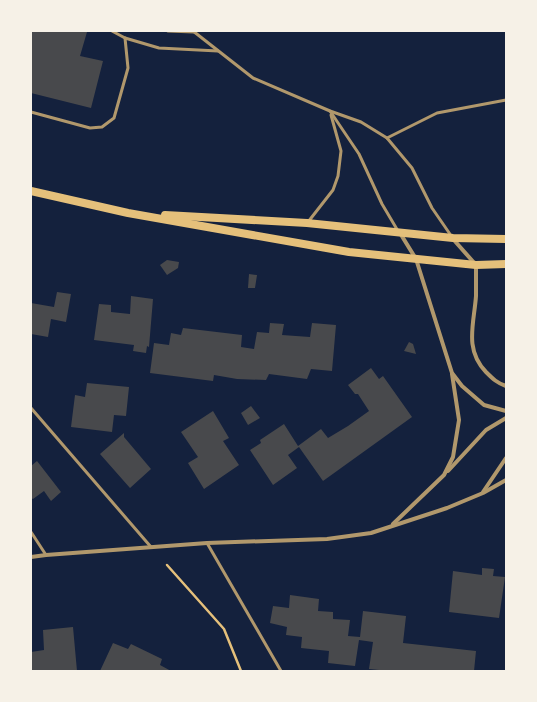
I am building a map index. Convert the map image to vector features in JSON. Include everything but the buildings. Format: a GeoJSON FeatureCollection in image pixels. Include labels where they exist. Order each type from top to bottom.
{"type":"FeatureCollection","features":[{"type":"Feature","properties":{"kind":"main road"},"geometry":{"type":"LineString","coordinates":[[31,190],[128,213],[349,252],[476,265],[506,264]]}},
{"type":"Feature","properties":{"kind":"main road"},"geometry":{"type":"LineString","coordinates":[[128,213],[307,223],[453,238],[506,239]]}},
{"type":"Feature","properties":{"kind":"street"},"geometry":{"type":"LineString","coordinates":[[399,233],[416,259],[452,373],[459,420],[453,457],[444,475]]}},
{"type":"Feature","properties":{"kind":"street"},"geometry":{"type":"LineString","coordinates":[[453,238],[476,265],[476,296],[471,341],[474,353],[479,365],[497,382],[506,386]]}},
{"type":"Feature","properties":{"kind":"street"},"geometry":{"type":"LineString","coordinates":[[452,373],[462,386],[484,405],[506,411]]}},
{"type":"Feature","properties":{"kind":"street"},"geometry":{"type":"LineString","coordinates":[[391,526],[444,475],[486,430],[506,418]]}},
{"type":"Feature","properties":{"kind":"street"},"geometry":{"type":"LineString","coordinates":[[483,492],[506,458]]}},
{"type":"Feature","properties":{"kind":"street"},"geometry":{"type":"LineString","coordinates":[[31,557],[207,543],[327,539],[370,533],[446,508],[506,480]]}},
{"type":"Feature","properties":{"kind":"lane"},"geometry":{"type":"LineString","coordinates":[[112,31],[125,38],[159,48],[218,51]]}},
{"type":"Feature","properties":{"kind":"lane"},"geometry":{"type":"LineString","coordinates":[[168,31],[194,32],[253,78],[330,111],[361,122],[387,138],[412,168],[432,208],[453,238]]}},
{"type":"Feature","properties":{"kind":"lane"},"geometry":{"type":"LineString","coordinates":[[31,112],[90,128],[102,127],[114,118],[128,68],[125,38]]}},
{"type":"Feature","properties":{"kind":"lane"},"geometry":{"type":"LineString","coordinates":[[387,138],[437,113],[506,100]]}},
{"type":"Feature","properties":{"kind":"lane"},"geometry":{"type":"LineString","coordinates":[[307,223],[333,190],[338,176],[341,151],[330,111]]}},
{"type":"Feature","properties":{"kind":"lane"},"geometry":{"type":"LineString","coordinates":[[330,111],[359,154],[382,204],[399,233]]}},
{"type":"Feature","properties":{"kind":"lane"},"geometry":{"type":"LineString","coordinates":[[31,408],[151,547]]}},
{"type":"Feature","properties":{"kind":"lane"},"geometry":{"type":"LineString","coordinates":[[31,532],[46,555]]}},
{"type":"Feature","properties":{"kind":"lane"},"geometry":{"type":"LineString","coordinates":[[207,543],[281,671]]}},
{"type":"Feature","properties":{"kind":"path"},"geometry":{"type":"LineString","coordinates":[[151,547],[224,629],[241,671]]}}]}
